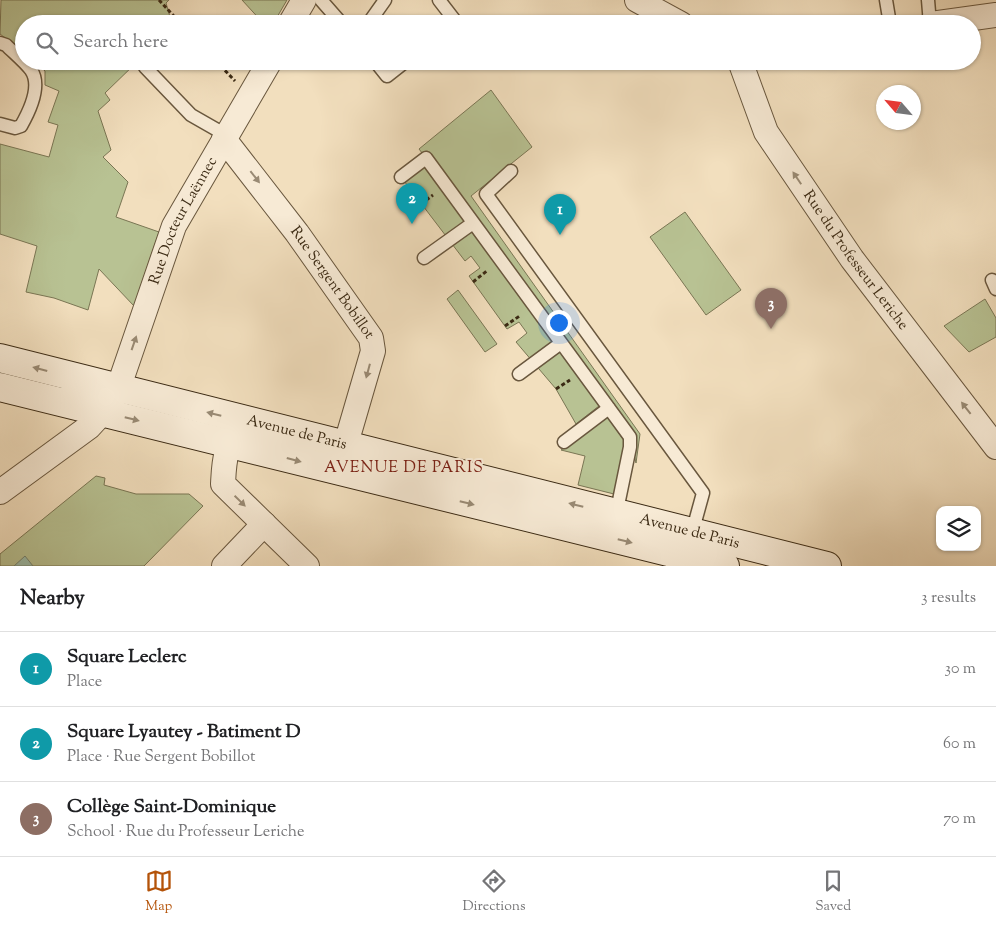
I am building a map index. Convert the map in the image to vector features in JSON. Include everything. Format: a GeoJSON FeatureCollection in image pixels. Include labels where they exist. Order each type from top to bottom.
{"type":"FeatureCollection","features":[{"type":"Feature","properties":{"kind":"main road","name":"Avenue de Paris"},"geometry":{"type":"LineString","coordinates":[[0,358],[616,515],[827,566]]}},
{"type":"Feature","properties":{"kind":"main road","name":"Avenue de Paris"},"geometry":{"type":"LineString","coordinates":[[6,388],[711,564]]}},
{"type":"Feature","properties":{"kind":"street"},"geometry":{"type":"LineString","coordinates":[[295,15],[304,0]]}},
{"type":"Feature","properties":{"kind":"street"},"geometry":{"type":"LineString","coordinates":[[637,0],[664,15]]}},
{"type":"Feature","properties":{"kind":"street"},"geometry":{"type":"LineString","coordinates":[[981,17],[996,15]]}},
{"type":"Feature","properties":{"kind":"street","name":"Rue Docteur Laënnec"},"geometry":{"type":"LineString","coordinates":[[118,389],[174,226],[265,70]]}},
{"type":"Feature","properties":{"kind":"street","name":"Rue du Professeur Leriche"},"geometry":{"type":"LineString","coordinates":[[743,70],[766,132],[852,259],[996,447]]}},
{"type":"Feature","properties":{"kind":"street","name":"Rue Sergent Bobillot"},"geometry":{"type":"LineString","coordinates":[[225,137],[321,265],[371,338],[373,351],[333,443]]}},
{"type":"Feature","properties":{"kind":"street"},"geometry":{"type":"LineString","coordinates":[[6,388],[46,389],[92,400],[106,398],[118,389]]}},
{"type":"Feature","properties":{"kind":"street"},"geometry":{"type":"LineString","coordinates":[[0,492],[89,427],[114,401],[124,399],[170,409],[187,407]]}},
{"type":"Feature","properties":{"kind":"street"},"geometry":{"type":"LineString","coordinates":[[307,566],[223,484],[230,443],[242,434],[292,441],[333,443],[354,464],[420,492]]}},
{"type":"Feature","properties":{"kind":"street"},"geometry":{"type":"LineString","coordinates":[[224,566],[264,524]]}},
{"type":"Feature","properties":{"kind":"lane"},"geometry":{"type":"LineString","coordinates":[[321,0],[334,15]]}},
{"type":"Feature","properties":{"kind":"lane"},"geometry":{"type":"LineString","coordinates":[[374,15],[385,0]]}},
{"type":"Feature","properties":{"kind":"lane"},"geometry":{"type":"LineString","coordinates":[[439,0],[451,15]]}},
{"type":"Feature","properties":{"kind":"lane"},"geometry":{"type":"LineString","coordinates":[[886,0],[888,15]]}},
{"type":"Feature","properties":{"kind":"lane"},"geometry":{"type":"LineString","coordinates":[[928,0],[930,15]]}},
{"type":"Feature","properties":{"kind":"lane"},"geometry":{"type":"LineString","coordinates":[[0,43],[6,45],[15,54]]}},
{"type":"Feature","properties":{"kind":"lane"},"geometry":{"type":"LineString","coordinates":[[0,124],[15,128],[21,126],[30,112],[35,86],[31,70]]}},
{"type":"Feature","properties":{"kind":"lane"},"geometry":{"type":"LineString","coordinates":[[148,70],[192,115],[225,137]]}},
{"type":"Feature","properties":{"kind":"lane"},"geometry":{"type":"LineString","coordinates":[[382,70],[387,76],[395,70]]}},
{"type":"Feature","properties":{"kind":"lane"},"geometry":{"type":"LineString","coordinates":[[401,177],[426,158],[630,437],[630,448],[616,515]]}},
{"type":"Feature","properties":{"kind":"lane"},"geometry":{"type":"LineString","coordinates":[[511,171],[486,194],[703,493],[692,533]]}},
{"type":"Feature","properties":{"kind":"lane"},"geometry":{"type":"LineString","coordinates":[[424,258],[473,223]]}},
{"type":"Feature","properties":{"kind":"lane"},"geometry":{"type":"LineString","coordinates":[[519,374],[561,343]]}},
{"type":"Feature","properties":{"kind":"lane"},"geometry":{"type":"LineString","coordinates":[[564,442],[608,408]]}},
{"type":"Feature","properties":{"kind":"path"},"geometry":{"type":"LineString","coordinates":[[159,0],[173,15]]}},
{"type":"Feature","properties":{"kind":"shaded area"},"geometry":{"type":"Polygon","coordinates":[[[1,0],[169,0],[166,3],[169,15],[15,15],[15,45],[0,34],[1,0]]]}},
{"type":"Feature","properties":{"kind":"shaded area"},"geometry":{"type":"Polygon","coordinates":[[[242,0],[287,0],[278,15],[256,15],[242,0]]]}},
{"type":"Feature","properties":{"kind":"shaded area"},"geometry":{"type":"Polygon","coordinates":[[[129,70],[105,93],[110,100],[98,111],[111,150],[103,157],[128,182],[116,217],[159,232],[134,306],[99,269],[88,310],[54,298],[26,292],[37,246],[0,234],[0,144],[49,157],[58,125],[48,122],[59,91],[45,85],[45,71],[129,70]]]}},
{"type":"Feature","properties":{"kind":"shaded area"},"geometry":{"type":"Polygon","coordinates":[[[491,90],[532,147],[471,196],[640,434],[636,463],[630,437],[604,402],[576,424],[556,389],[516,342],[527,333],[519,322],[507,329],[469,276],[480,268],[471,256],[465,261],[401,177],[426,158],[419,149],[491,90]]]}},
{"type":"Feature","properties":{"kind":"shaded area"},"geometry":{"type":"Polygon","coordinates":[[[685,212],[741,290],[706,315],[650,237],[685,212]]]}},
{"type":"Feature","properties":{"kind":"shaded area"},"geometry":{"type":"Polygon","coordinates":[[[458,290],[497,344],[485,352],[447,299],[458,290]]]}},
{"type":"Feature","properties":{"kind":"shaded area"},"geometry":{"type":"Polygon","coordinates":[[[985,299],[996,318],[996,337],[969,352],[944,326],[985,299]]]}},
{"type":"Feature","properties":{"kind":"shaded area"},"geometry":{"type":"Polygon","coordinates":[[[607,416],[625,442],[614,494],[578,485],[585,456],[561,450],[607,416]]]}},
{"type":"Feature","properties":{"kind":"shaded area"},"geometry":{"type":"Polygon","coordinates":[[[96,476],[105,478],[104,485],[136,494],[189,494],[203,506],[144,566],[0,566],[0,554],[96,476]]]}},
{"type":"Feature","properties":{"kind":"shaded area"},"geometry":{"type":"Polygon","coordinates":[[[25,556],[33,566],[14,566],[25,556]]]}},
{"type":"Feature","properties":{"kind":"place","name":"Square Lyautey - Batiment D"},"geometry":{"type":"Point","coordinates":[412,224]}},
{"type":"Feature","properties":{"kind":"place","name":"Square Leclerc"},"geometry":{"type":"Point","coordinates":[560,235]}},
{"type":"Feature","properties":{"kind":"place","name":"Collège Saint-Dominique"},"geometry":{"type":"Point","coordinates":[771,329]}},
{"type":"Feature","properties":{"kind":"district","name":"AVENUE DE PARIS"},"geometry":{"type":"Point","coordinates":[404,468]}}]}
